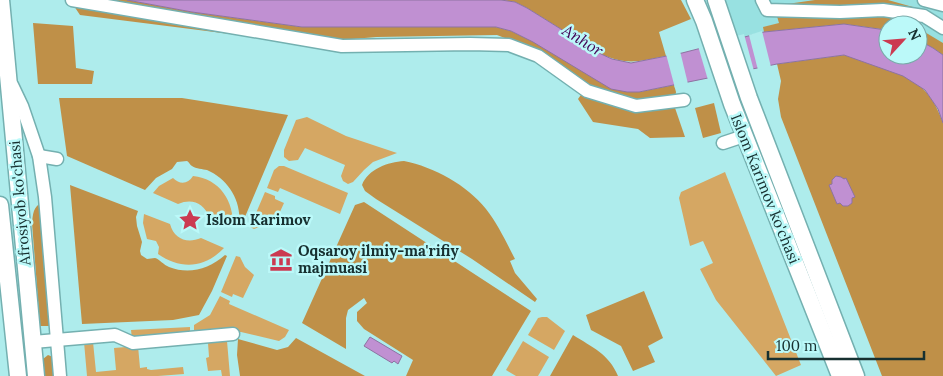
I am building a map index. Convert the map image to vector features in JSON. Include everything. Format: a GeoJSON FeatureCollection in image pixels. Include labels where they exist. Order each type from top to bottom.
{"type":"FeatureCollection","features":[{"type":"Feature","properties":{"kind":"main road","name":"Islom Karimov ko'chasi"},"geometry":{"type":"LineString","coordinates":[[695,0],[744,136],[844,374]]}},
{"type":"Feature","properties":{"kind":"main road","name":"Islom Karimov ko'chasi"},"geometry":{"type":"LineString","coordinates":[[716,0],[723,8],[749,98],[844,374]]}},
{"type":"Feature","properties":{"kind":"main road","name":"Afrosiyob ko'chasi"},"geometry":{"type":"LineString","coordinates":[[1,4],[3,47],[8,77],[36,376]]}},
{"type":"Feature","properties":{"kind":"main road","name":"Afrosiyob ko'chasi"},"geometry":{"type":"LineString","coordinates":[[0,205],[18,376]]}},
{"type":"Feature","properties":{"kind":"street"},"geometry":{"type":"LineString","coordinates":[[72,0],[342,46],[509,45],[538,56],[587,91],[636,106],[684,100]]}},
{"type":"Feature","properties":{"kind":"street"},"geometry":{"type":"LineString","coordinates":[[762,0],[767,10],[840,12],[883,10],[917,15]]}},
{"type":"Feature","properties":{"kind":"street"},"geometry":{"type":"LineString","coordinates":[[924,15],[926,1],[943,5]]}},
{"type":"Feature","properties":{"kind":"street"},"geometry":{"type":"LineString","coordinates":[[928,19],[943,28]]}},
{"type":"Feature","properties":{"kind":"street"},"geometry":{"type":"LineString","coordinates":[[8,77],[22,106],[39,156],[46,197],[60,376]]}},
{"type":"Feature","properties":{"kind":"street"},"geometry":{"type":"LineString","coordinates":[[723,143],[744,136]]}},
{"type":"Feature","properties":{"kind":"street"},"geometry":{"type":"LineString","coordinates":[[39,156],[57,159]]}},
{"type":"Feature","properties":{"kind":"street"},"geometry":{"type":"LineString","coordinates":[[33,342],[115,335],[132,343],[233,334]]}},
{"type":"Feature","properties":{"kind":"shaded area"},"geometry":{"type":"Polygon","coordinates":[[[70,0],[127,0],[192,12],[302,27],[496,27],[511,31],[639,92],[674,85],[676,92],[674,105],[685,137],[650,138],[638,129],[593,122],[578,99],[588,85],[528,47],[497,35],[377,37],[302,43],[80,15],[70,0]]]}},
{"type":"Feature","properties":{"kind":"shaded area","name":"Anhor"},"geometry":{"type":"Polygon","coordinates":[[[127,0],[501,0],[515,2],[527,8],[601,54],[612,59],[631,63],[682,53],[764,32],[844,24],[878,29],[878,65],[928,65],[928,45],[943,55],[943,123],[938,109],[925,90],[903,76],[844,55],[777,64],[639,92],[627,92],[611,89],[533,42],[511,31],[496,27],[302,27],[192,12],[127,0]]]}},
{"type":"Feature","properties":{"kind":"shaded area"},"geometry":{"type":"Polygon","coordinates":[[[501,0],[681,0],[691,19],[659,32],[666,56],[641,61],[626,61],[601,54],[527,8],[515,2],[501,0]]]}},
{"type":"Feature","properties":{"kind":"shaded area"},"geometry":{"type":"Polygon","coordinates":[[[716,0],[943,0],[943,83],[927,65],[928,15],[878,15],[878,47],[729,60],[716,0]]]}},
{"type":"Feature","properties":{"kind":"shaded area"},"geometry":{"type":"Polygon","coordinates":[[[815,0],[888,0],[920,9],[918,15],[878,15],[878,29],[844,24],[764,32],[763,27],[779,23],[776,13],[780,5],[815,0]]]}},
{"type":"Feature","properties":{"kind":"shaded area"},"geometry":{"type":"Polygon","coordinates":[[[33,23],[73,26],[76,68],[94,71],[92,84],[38,84],[33,23]]]}},
{"type":"Feature","properties":{"kind":"shaded area"},"geometry":{"type":"Polygon","coordinates":[[[928,34],[943,43],[943,55],[928,45],[928,34]]]}},
{"type":"Feature","properties":{"kind":"shaded area"},"geometry":{"type":"Polygon","coordinates":[[[844,55],[888,69],[919,85],[931,99],[943,123],[943,376],[882,376],[781,117],[778,99],[781,81],[777,64],[844,55]]]}},
{"type":"Feature","properties":{"kind":"shaded area"},"geometry":{"type":"Polygon","coordinates":[[[59,98],[182,98],[288,115],[242,224],[239,224],[236,199],[227,185],[215,174],[191,166],[187,161],[177,162],[172,169],[156,178],[145,190],[67,156],[59,98]]]}},
{"type":"Feature","properties":{"kind":"shaded area"},"geometry":{"type":"Polygon","coordinates":[[[714,103],[721,133],[703,138],[695,108],[714,103]]]}},
{"type":"Feature","properties":{"kind":"shaded area"},"geometry":{"type":"Polygon","coordinates":[[[307,117],[346,136],[397,153],[373,162],[353,182],[348,184],[343,181],[341,176],[345,165],[305,148],[298,160],[289,161],[284,157],[284,150],[296,120],[307,117]]]}},
{"type":"Feature","properties":{"kind":"shaded area"},"geometry":{"type":"Polygon","coordinates":[[[404,161],[438,172],[460,185],[478,200],[502,233],[515,259],[510,261],[515,273],[537,299],[535,302],[472,259],[365,191],[362,185],[365,179],[379,167],[404,161]]]}},
{"type":"Feature","properties":{"kind":"shaded area"},"geometry":{"type":"Polygon","coordinates":[[[279,166],[284,166],[348,193],[340,214],[280,188],[278,192],[267,188],[274,170],[279,166]]]}},
{"type":"Feature","properties":{"kind":"shaded area"},"geometry":{"type":"Polygon","coordinates":[[[725,172],[801,365],[776,376],[716,300],[700,269],[713,263],[703,241],[690,246],[679,198],[681,192],[725,172]]]}},
{"type":"Feature","properties":{"kind":"shaded area"},"geometry":{"type":"Polygon","coordinates":[[[193,176],[211,182],[224,193],[231,208],[233,227],[209,217],[204,208],[197,203],[183,202],[178,204],[153,193],[159,186],[173,178],[178,182],[184,183],[193,176]]]}},
{"type":"Feature","properties":{"kind":"shaded area"},"geometry":{"type":"Polygon","coordinates":[[[836,176],[846,178],[855,197],[852,198],[852,203],[848,206],[843,206],[840,203],[837,204],[829,185],[832,184],[832,180],[836,176]]]}},
{"type":"Feature","properties":{"kind":"shaded area"},"geometry":{"type":"Polygon","coordinates":[[[70,185],[138,211],[136,217],[137,226],[142,242],[140,251],[141,255],[147,259],[155,258],[169,267],[191,270],[206,267],[225,255],[227,256],[199,315],[173,320],[82,324],[70,185]]]}},
{"type":"Feature","properties":{"kind":"shaded area"},"geometry":{"type":"Polygon","coordinates":[[[265,192],[275,196],[275,199],[284,203],[274,225],[254,229],[250,227],[265,192]]]}},
{"type":"Feature","properties":{"kind":"shaded area"},"geometry":{"type":"Polygon","coordinates":[[[42,202],[51,326],[40,326],[32,223],[35,208],[42,202]]]}},
{"type":"Feature","properties":{"kind":"shaded area"},"geometry":{"type":"Polygon","coordinates":[[[364,202],[531,311],[492,376],[406,376],[413,360],[364,329],[357,321],[357,312],[367,303],[364,298],[348,310],[346,318],[346,349],[302,323],[355,205],[364,202]]]}},
{"type":"Feature","properties":{"kind":"shaded area"},"geometry":{"type":"Polygon","coordinates":[[[144,214],[170,224],[178,237],[182,239],[196,240],[201,238],[224,248],[217,255],[201,263],[175,263],[158,254],[159,247],[156,241],[147,239],[143,223],[144,214]]]}},
{"type":"Feature","properties":{"kind":"shaded area"},"geometry":{"type":"Polygon","coordinates":[[[236,256],[240,257],[245,267],[254,275],[243,298],[233,294],[232,297],[221,292],[236,256]]]}},
{"type":"Feature","properties":{"kind":"shaded area"},"geometry":{"type":"Polygon","coordinates":[[[644,291],[663,338],[648,346],[655,362],[633,371],[621,346],[591,330],[586,315],[644,291]]]}},
{"type":"Feature","properties":{"kind":"shaded area"},"geometry":{"type":"Polygon","coordinates":[[[220,296],[230,301],[229,304],[289,330],[285,337],[279,341],[241,332],[194,333],[194,325],[210,315],[220,296]]]}},
{"type":"Feature","properties":{"kind":"shaded area"},"geometry":{"type":"Polygon","coordinates":[[[547,317],[565,331],[554,350],[528,335],[538,318],[547,317]]]}},
{"type":"Feature","properties":{"kind":"shaded area"},"geometry":{"type":"Polygon","coordinates":[[[190,327],[190,335],[132,339],[131,330],[190,327]]]}},
{"type":"Feature","properties":{"kind":"shaded area"},"geometry":{"type":"Polygon","coordinates":[[[573,335],[605,357],[618,376],[550,376],[573,335]]]}},
{"type":"Feature","properties":{"kind":"shaded area"},"geometry":{"type":"Polygon","coordinates":[[[370,337],[402,356],[398,364],[394,361],[392,363],[364,346],[370,337]]]}},
{"type":"Feature","properties":{"kind":"shaded area"},"geometry":{"type":"Polygon","coordinates":[[[296,338],[365,376],[240,376],[237,355],[238,339],[277,350],[288,347],[296,338]]]}},
{"type":"Feature","properties":{"kind":"shaded area"},"geometry":{"type":"Polygon","coordinates":[[[227,341],[230,376],[222,376],[221,370],[208,371],[206,358],[209,357],[208,343],[227,341]]]}},
{"type":"Feature","properties":{"kind":"shaded area"},"geometry":{"type":"Polygon","coordinates":[[[523,341],[549,357],[538,376],[516,376],[506,370],[523,341]]]}},
{"type":"Feature","properties":{"kind":"shaded area"},"geometry":{"type":"Polygon","coordinates":[[[84,342],[93,342],[96,372],[116,370],[114,348],[138,346],[140,368],[147,367],[147,369],[151,370],[183,367],[184,374],[87,376],[84,342]]]}},
{"type":"Feature","properties":{"kind":"shaded area"},"geometry":{"type":"Polygon","coordinates":[[[48,355],[53,357],[55,376],[44,376],[43,359],[48,355]]]}},
{"type":"Feature","properties":{"kind":"pier"},"geometry":{"type":"Polygon","coordinates":[[[762,31],[771,67],[758,70],[749,35],[762,31]]]}},
{"type":"Feature","properties":{"kind":"pier"},"geometry":{"type":"Polygon","coordinates":[[[744,34],[754,71],[708,80],[698,46],[744,34]]]}},
{"type":"Feature","properties":{"kind":"pier"},"geometry":{"type":"Polygon","coordinates":[[[680,51],[688,84],[675,88],[666,54],[680,51]]]}},
{"type":"Feature","properties":{"kind":"place","name":"Islom Karimov"},"geometry":{"type":"Point","coordinates":[190,220]}},
{"type":"Feature","properties":{"kind":"place","name":"Oqsaroy ilmiy-ma'rifiy majmuasi"},"geometry":{"type":"Point","coordinates":[281,260]}}]}
